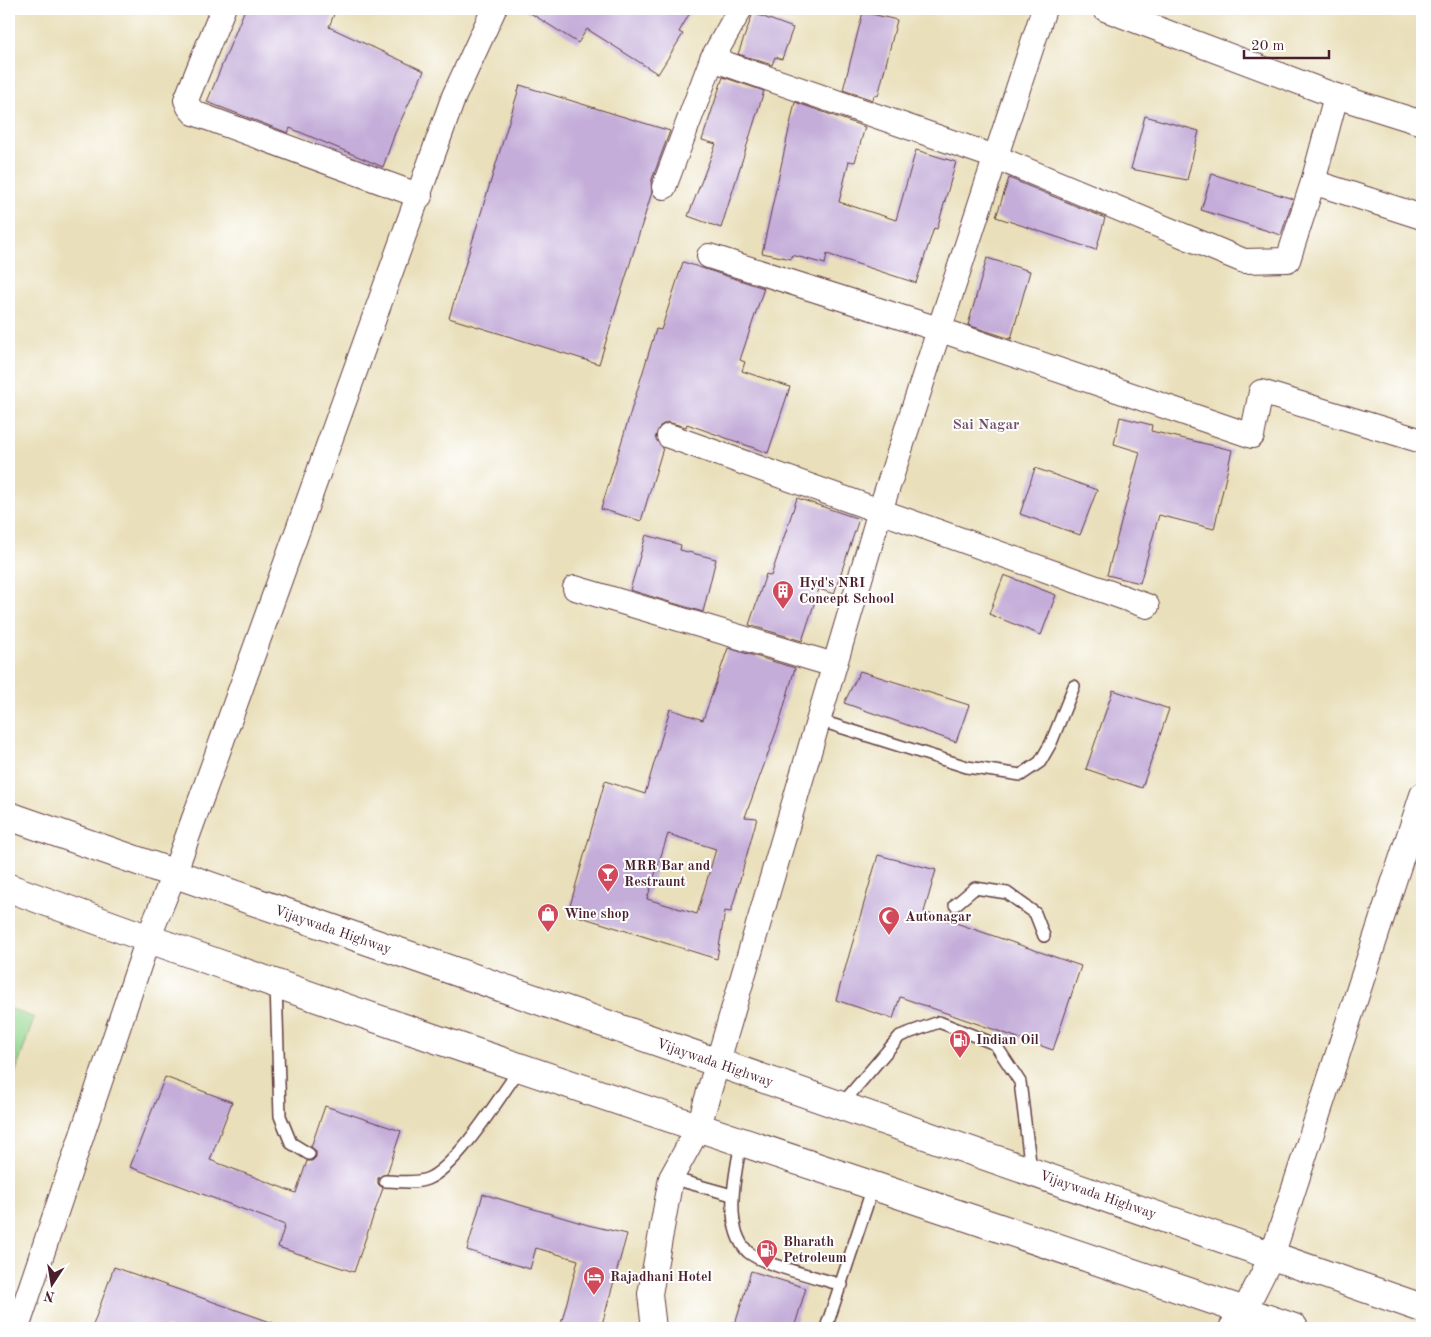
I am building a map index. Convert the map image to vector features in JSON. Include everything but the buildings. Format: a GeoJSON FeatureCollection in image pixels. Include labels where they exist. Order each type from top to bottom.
{"type":"FeatureCollection","features":[{"type":"Feature","properties":{"kind":"highway","name":"Vijaywada Highway"},"geometry":{"type":"LineString","coordinates":[[9,816],[716,1064],[1422,1308]]}},
{"type":"Feature","properties":{"kind":"highway"},"geometry":{"type":"LineString","coordinates":[[9,888],[276,984],[872,1186],[1238,1320],[1294,1328]]}},
{"type":"Feature","properties":{"kind":"street"},"geometry":{"type":"LineString","coordinates":[[223,9],[186,100],[188,107],[194,113],[420,196]]}},
{"type":"Feature","properties":{"kind":"street"},"geometry":{"type":"LineString","coordinates":[[17,1328],[148,939],[174,874],[420,196],[454,96],[494,9]]}},
{"type":"Feature","properties":{"kind":"street"},"geometry":{"type":"LineString","coordinates":[[664,187],[712,59],[740,9]]}},
{"type":"Feature","properties":{"kind":"street"},"geometry":{"type":"LineString","coordinates":[[654,1328],[650,1294],[671,1178],[698,1128],[880,511],[994,157],[1044,9]]}},
{"type":"Feature","properties":{"kind":"street"},"geometry":{"type":"LineString","coordinates":[[1104,9],[1336,96],[1422,123]]}},
{"type":"Feature","properties":{"kind":"street"},"geometry":{"type":"LineString","coordinates":[[712,59],[994,157],[1244,261],[1288,260],[1313,182],[1336,96]]}},
{"type":"Feature","properties":{"kind":"street"},"geometry":{"type":"LineString","coordinates":[[1313,182],[1422,217]]}},
{"type":"Feature","properties":{"kind":"street"},"geometry":{"type":"LineString","coordinates":[[710,256],[938,329],[1252,436],[1261,392],[1422,441]]}},
{"type":"Feature","properties":{"kind":"street"},"geometry":{"type":"LineString","coordinates":[[669,436],[1146,606]]}},
{"type":"Feature","properties":{"kind":"street"},"geometry":{"type":"LineString","coordinates":[[575,588],[834,666]]}},
{"type":"Feature","properties":{"kind":"street"},"geometry":{"type":"LineString","coordinates":[[1238,1320],[1272,1256],[1422,795]]}},
{"type":"Feature","properties":{"kind":"lane"},"geometry":{"type":"LineString","coordinates":[[818,720],[967,768],[1022,775],[1040,762],[1051,743],[1074,686]]}},
{"type":"Feature","properties":{"kind":"lane"},"geometry":{"type":"LineString","coordinates":[[955,905],[975,888],[1006,893],[1035,913],[1044,936]]}},
{"type":"Feature","properties":{"kind":"lane"},"geometry":{"type":"LineString","coordinates":[[276,984],[280,1116],[291,1143],[309,1154]]}},
{"type":"Feature","properties":{"kind":"lane"},"geometry":{"type":"LineString","coordinates":[[840,1106],[900,1036],[939,1022],[995,1044],[1020,1082],[1032,1172]]}},
{"type":"Feature","properties":{"kind":"lane"},"geometry":{"type":"LineString","coordinates":[[385,1181],[411,1182],[428,1179],[446,1166],[522,1068]]}},
{"type":"Feature","properties":{"kind":"lane"},"geometry":{"type":"LineString","coordinates":[[741,1143],[732,1195],[738,1241],[749,1254],[763,1260],[842,1285]]}},
{"type":"Feature","properties":{"kind":"lane"},"geometry":{"type":"LineString","coordinates":[[671,1178],[732,1195]]}},
{"type":"Feature","properties":{"kind":"lane"},"geometry":{"type":"LineString","coordinates":[[826,1328],[842,1285],[872,1186]]}},
{"type":"Feature","properties":{"kind":"green space"},"geometry":{"type":"Polygon","coordinates":[[[9,1008],[34,1018],[9,1091],[9,1008]]]}},
{"type":"Feature","properties":{"kind":"place","name":"Hyd's NRI Concept School"},"geometry":{"type":"Point","coordinates":[783,610]}},
{"type":"Feature","properties":{"kind":"place","name":"MRR Bar and Restraunt"},"geometry":{"type":"Point","coordinates":[608,893]}},
{"type":"Feature","properties":{"kind":"place","name":"Wine shop"},"geometry":{"type":"Point","coordinates":[548,933]}},
{"type":"Feature","properties":{"kind":"place","name":"Autonagar"},"geometry":{"type":"Point","coordinates":[889,936]}},
{"type":"Feature","properties":{"kind":"place","name":"Indian Oil"},"geometry":{"type":"Point","coordinates":[960,1059]}},
{"type":"Feature","properties":{"kind":"place","name":"Bharath Petroleum"},"geometry":{"type":"Point","coordinates":[767,1269]}},
{"type":"Feature","properties":{"kind":"place","name":"Rajadhani Hotel"},"geometry":{"type":"Point","coordinates":[594,1296]}},
{"type":"Feature","properties":{"kind":"district","name":"Sai Nagar"},"geometry":{"type":"Point","coordinates":[986,425]}}]}
